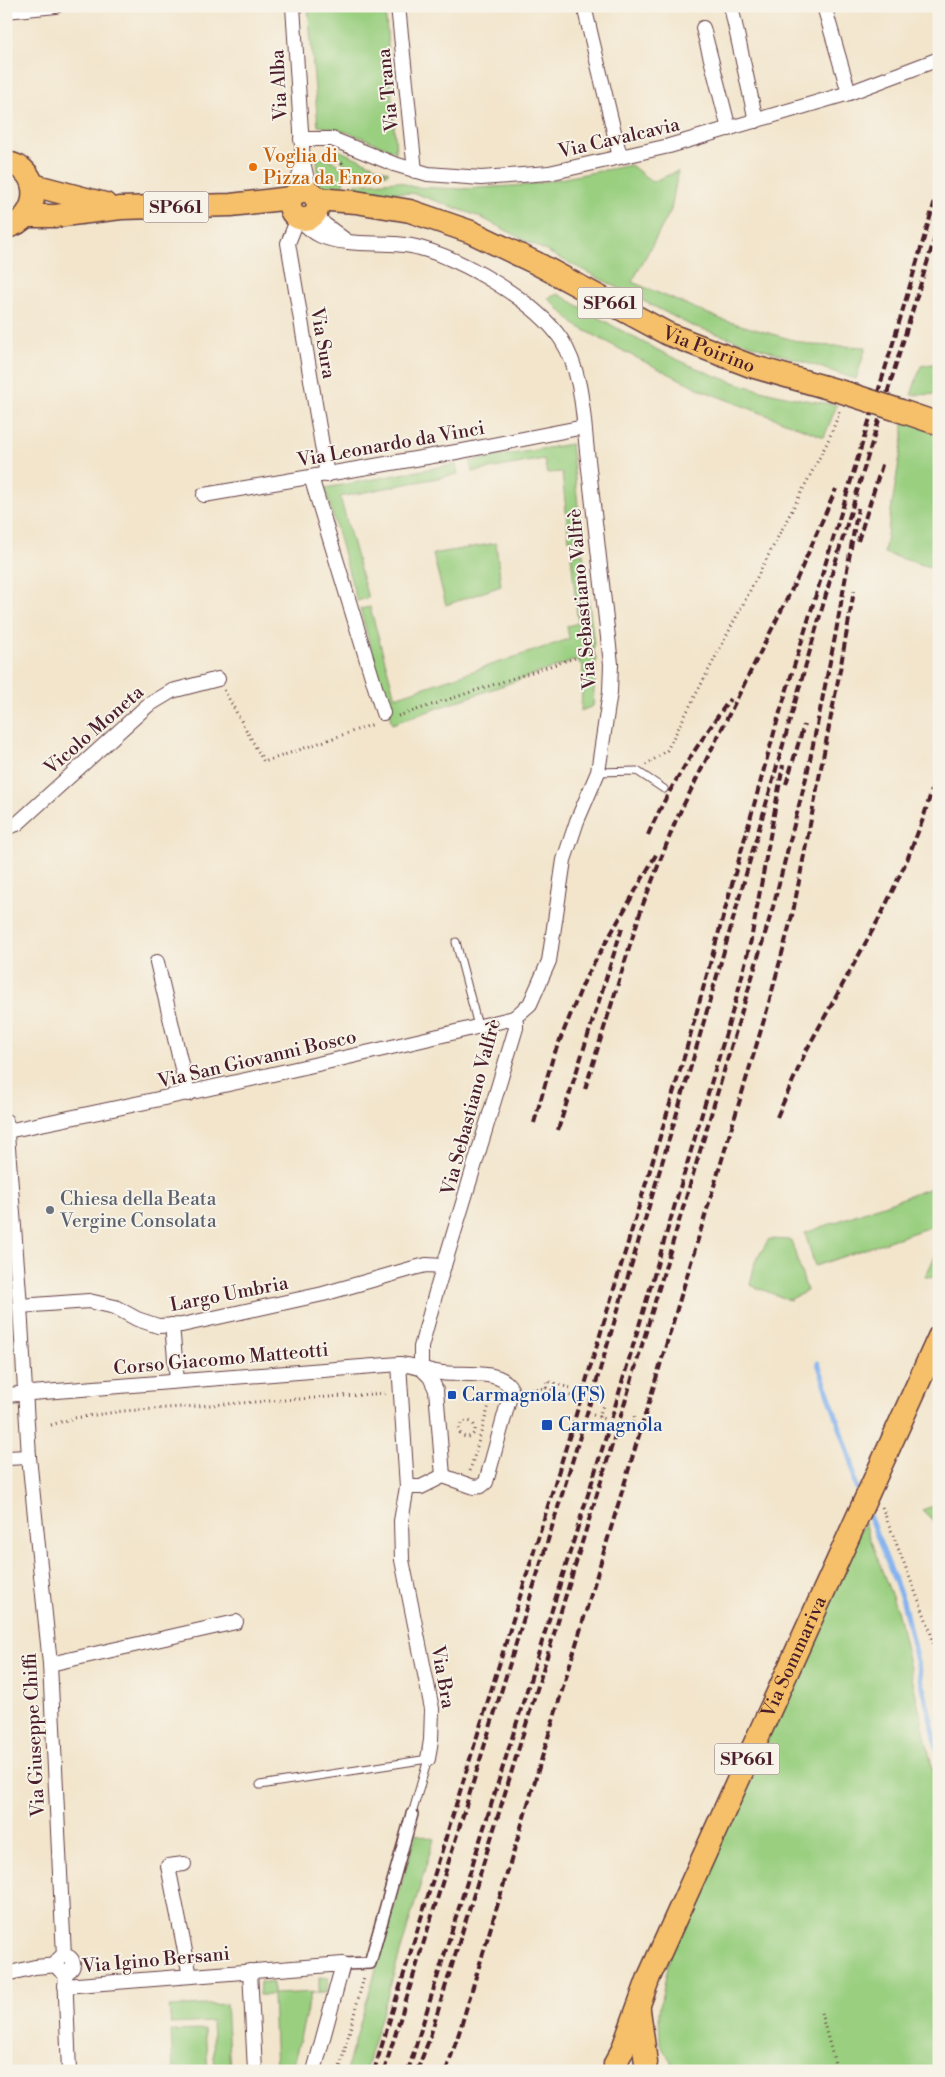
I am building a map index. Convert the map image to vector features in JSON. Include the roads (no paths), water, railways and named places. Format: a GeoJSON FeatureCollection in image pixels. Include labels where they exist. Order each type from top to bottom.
{"type":"FeatureCollection","features":[{"type":"Feature","properties":{"kind":"main road"},"geometry":{"type":"LineString","coordinates":[[6,227],[19,223],[27,216],[34,196],[33,185],[24,172],[8,160]]}},
{"type":"Feature","properties":{"kind":"main road","name":"Via Poirino"},"geometry":{"type":"LineString","coordinates":[[33,185],[121,208]]}},
{"type":"Feature","properties":{"kind":"main road","name":"Via Poirino"},"geometry":{"type":"LineString","coordinates":[[27,216],[55,216],[121,208],[302,204],[378,207],[410,211],[471,232],[536,262],[668,334],[751,366],[844,398],[901,411],[939,424]]}},
{"type":"Feature","properties":{"kind":"main road","name":"Via Sommariva"},"geometry":{"type":"LineString","coordinates":[[613,2067],[622,2051],[649,1977],[939,1337]]}},
{"type":"Feature","properties":{"kind":"main road","name":"Via Sommariva"},"geometry":{"type":"LineString","coordinates":[[639,2004],[649,2067]]}},
{"type":"Feature","properties":{"kind":"main road","name":"Via Sommariva"},"geometry":{"type":"LineString","coordinates":[[613,2067],[622,2059],[630,2057],[638,2058],[649,2067]]}},
{"type":"Feature","properties":{"kind":"street"},"geometry":{"type":"LineString","coordinates":[[6,11],[56,6]]}},
{"type":"Feature","properties":{"kind":"street","name":"Via Alba"},"geometry":{"type":"LineString","coordinates":[[293,6],[303,162],[302,204]]}},
{"type":"Feature","properties":{"kind":"street","name":"Via Trana"},"geometry":{"type":"LineString","coordinates":[[398,6],[415,171]]}},
{"type":"Feature","properties":{"kind":"street"},"geometry":{"type":"LineString","coordinates":[[584,6],[620,157]]}},
{"type":"Feature","properties":{"kind":"street"},"geometry":{"type":"LineString","coordinates":[[731,6],[756,121]]}},
{"type":"Feature","properties":{"kind":"street"},"geometry":{"type":"LineString","coordinates":[[824,6],[849,93]]}},
{"type":"Feature","properties":{"kind":"street"},"geometry":{"type":"LineString","coordinates":[[703,28],[729,129]]}},
{"type":"Feature","properties":{"kind":"street","name":"Via Cavalcavia"},"geometry":{"type":"LineString","coordinates":[[301,139],[332,139],[397,165],[428,174],[481,178],[549,173],[669,146],[729,129],[849,93],[939,59]]}},
{"type":"Feature","properties":{"kind":"street","name":"Via Sebastiano Valfrè"},"geometry":{"type":"LineString","coordinates":[[302,204],[348,242],[368,245],[418,247],[487,278],[529,306],[550,325],[562,340],[573,365],[580,395],[609,648],[610,692],[598,772],[577,821],[564,860],[549,961],[530,1004],[514,1018],[516,1028],[421,1347],[421,1367]]}},
{"type":"Feature","properties":{"kind":"street","name":"Via Sura"},"geometry":{"type":"LineString","coordinates":[[302,204],[288,243],[289,254],[327,475]]}},
{"type":"Feature","properties":{"kind":"street","name":"Via Leonardo da Vinci"},"geometry":{"type":"LineString","coordinates":[[204,495],[462,451],[584,427]]}},
{"type":"Feature","properties":{"kind":"street"},"geometry":{"type":"LineString","coordinates":[[311,477],[384,716]]}},
{"type":"Feature","properties":{"kind":"street","name":"Vicolo Moneta"},"geometry":{"type":"LineString","coordinates":[[6,828],[17,824],[147,706],[172,691],[218,679]]}},
{"type":"Feature","properties":{"kind":"street"},"geometry":{"type":"LineString","coordinates":[[157,962],[188,1094]]}},
{"type":"Feature","properties":{"kind":"street","name":"Via San Giovanni Bosco"},"geometry":{"type":"LineString","coordinates":[[7,1126],[188,1094],[514,1018]]}},
{"type":"Feature","properties":{"kind":"street","name":"Via Giuseppe Chiffi"},"geometry":{"type":"LineString","coordinates":[[7,1126],[29,1456],[50,1664],[62,1964],[65,1986],[69,2071]]}},
{"type":"Feature","properties":{"kind":"street","name":"Largo Umbria"},"geometry":{"type":"LineString","coordinates":[[20,1306],[89,1301],[115,1307],[137,1319],[158,1326],[182,1325],[323,1294],[420,1266],[444,1266]]}},
{"type":"Feature","properties":{"kind":"street"},"geometry":{"type":"LineString","coordinates":[[172,1325],[177,1381]]}},
{"type":"Feature","properties":{"kind":"street","name":"Corso Giacomo Matteotti"},"geometry":{"type":"LineString","coordinates":[[6,1395],[400,1364],[443,1373],[490,1375],[505,1380],[512,1389],[486,1482],[482,1486],[474,1487],[443,1476]]}},
{"type":"Feature","properties":{"kind":"street","name":"Via Bra"},"geometry":{"type":"LineString","coordinates":[[400,1364],[407,1487],[401,1521],[402,1560],[432,1709],[432,1740],[428,1759]]}},
{"type":"Feature","properties":{"kind":"street"},"geometry":{"type":"LineString","coordinates":[[407,1487],[421,1487],[443,1476],[436,1390],[430,1377],[421,1367]]}},
{"type":"Feature","properties":{"kind":"street"},"geometry":{"type":"LineString","coordinates":[[6,1458],[29,1456]]}},
{"type":"Feature","properties":{"kind":"street"},"geometry":{"type":"LineString","coordinates":[[50,1664],[236,1622]]}},
{"type":"Feature","properties":{"kind":"street","name":"Via Bra"},"geometry":{"type":"LineString","coordinates":[[343,1964],[370,1963],[412,1814]]}},
{"type":"Feature","properties":{"kind":"street"},"geometry":{"type":"LineString","coordinates":[[184,1864],[168,1866],[190,1976]]}},
{"type":"Feature","properties":{"kind":"street"},"geometry":{"type":"LineString","coordinates":[[6,1974],[35,1966],[62,1964]]}},
{"type":"Feature","properties":{"kind":"street"},"geometry":{"type":"LineString","coordinates":[[314,2071],[343,1964]]}},
{"type":"Feature","properties":{"kind":"street","name":"Via Igino Bersani"},"geometry":{"type":"LineString","coordinates":[[65,1986],[343,1964]]}},
{"type":"Feature","properties":{"kind":"street"},"geometry":{"type":"LineString","coordinates":[[250,1971],[255,2071]]}},
{"type":"Feature","properties":{"kind":"lane"},"geometry":{"type":"LineString","coordinates":[[598,772],[637,771],[664,789]]}},
{"type":"Feature","properties":{"kind":"lane"},"geometry":{"type":"LineString","coordinates":[[456,942],[478,1026]]}},
{"type":"Feature","properties":{"kind":"lane"},"geometry":{"type":"LineString","coordinates":[[260,1785],[428,1759]]}},
{"type":"Feature","properties":{"kind":"lane","name":"Via Bra"},"geometry":{"type":"LineString","coordinates":[[412,1814],[428,1759]]}},
{"type":"Feature","properties":{"kind":"waterway"},"geometry":{"type":"LineString","coordinates":[[818,1363],[852,1463],[854,1481],[860,1496]]}},
{"type":"Feature","properties":{"kind":"waterway"},"geometry":{"type":"LineString","coordinates":[[868,1513],[903,1601],[939,1756]]}},
{"type":"Feature","properties":{"kind":"railway"},"geometry":{"type":"LineString","coordinates":[[374,2071],[685,1054],[777,722],[939,187]]}},
{"type":"Feature","properties":{"kind":"railway"},"geometry":{"type":"LineString","coordinates":[[384,2071],[581,1433],[694,1056],[833,570],[939,224]]}},
{"type":"Feature","properties":{"kind":"railway"},"geometry":{"type":"LineString","coordinates":[[858,541],[883,462]]}},
{"type":"Feature","properties":{"kind":"railway"},"geometry":{"type":"LineString","coordinates":[[585,1089],[642,907],[676,820],[796,581],[836,489]]}},
{"type":"Feature","properties":{"kind":"railway"},"geometry":{"type":"LineString","coordinates":[[417,2071],[429,2040],[613,1442],[773,907],[807,774],[835,637],[858,508]]}},
{"type":"Feature","properties":{"kind":"railway"},"geometry":{"type":"LineString","coordinates":[[446,2071],[767,1010],[793,912],[854,591]]}},
{"type":"Feature","properties":{"kind":"railway"},"geometry":{"type":"LineString","coordinates":[[648,835],[675,782],[730,699]]}},
{"type":"Feature","properties":{"kind":"railway"},"geometry":{"type":"LineString","coordinates":[[786,784],[804,725]]}},
{"type":"Feature","properties":{"kind":"railway"},"geometry":{"type":"LineString","coordinates":[[408,2071],[605,1440],[737,996],[751,940],[783,765]]}},
{"type":"Feature","properties":{"kind":"railway"},"geometry":{"type":"LineString","coordinates":[[777,1117],[806,1051],[882,913],[907,860],[923,819],[939,767]]}},
{"type":"Feature","properties":{"kind":"railway"},"geometry":{"type":"LineString","coordinates":[[534,1123],[553,1057],[586,977],[657,853]]}},
{"type":"Feature","properties":{"kind":"railway"},"geometry":{"type":"LineString","coordinates":[[558,1130],[623,925]]}},
{"type":"Feature","properties":{"kind":"place","name":"Voglia di Pizza da Enzo"},"geometry":{"type":"Point","coordinates":[253,167]}},
{"type":"Feature","properties":{"kind":"place","name":"Chiesa della Beata Vergine Consolata"},"geometry":{"type":"Point","coordinates":[50,1210]}},
{"type":"Feature","properties":{"kind":"place","name":"Carmagnola (FS)"},"geometry":{"type":"Point","coordinates":[452,1395]}},
{"type":"Feature","properties":{"kind":"place","name":"Carmagnola"},"geometry":{"type":"Point","coordinates":[547,1425]}}]}
